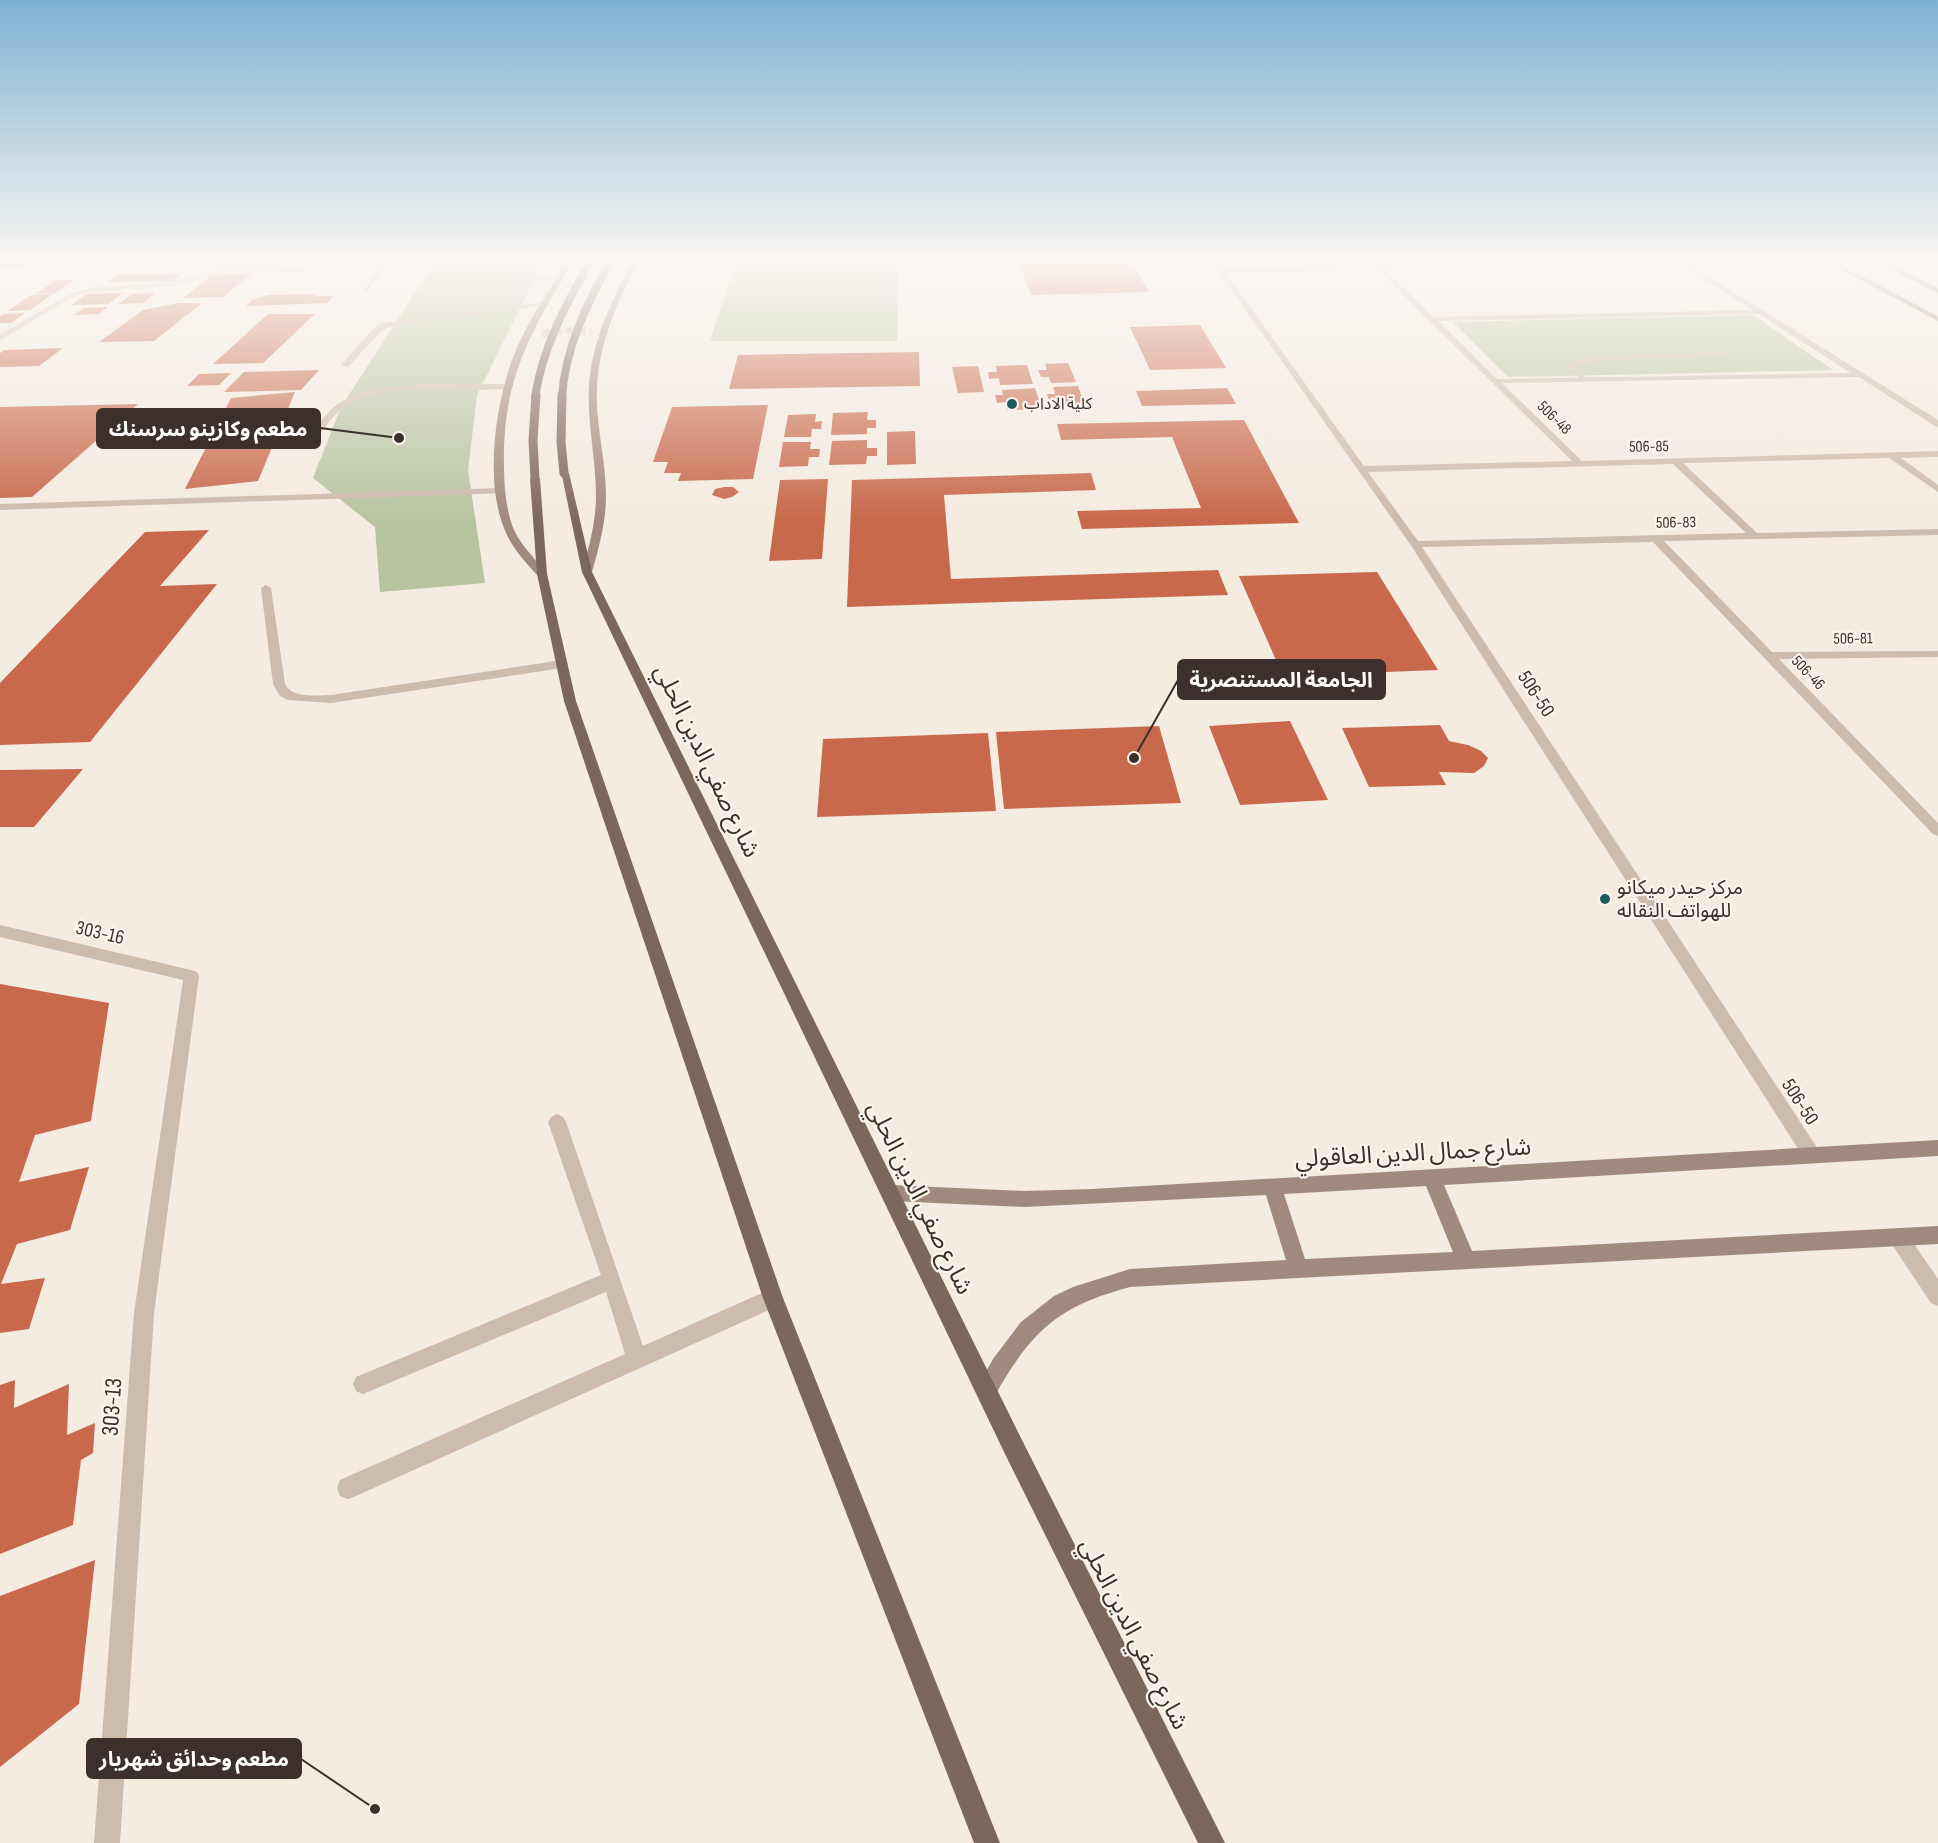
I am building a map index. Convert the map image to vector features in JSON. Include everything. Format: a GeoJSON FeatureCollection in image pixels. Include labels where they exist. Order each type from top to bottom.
{"type":"FeatureCollection","features":[{"type":"Feature","properties":{"kind":"main road"},"geometry":{"type":"LineString","coordinates":[[547,348],[543,359],[533,426],[535,478],[542,574],[570,701],[773,1298],[987,1843]]}},
{"type":"Feature","properties":{"kind":"main road","name":"شارع صفي الدين الحلي"},"geometry":{"type":"LineString","coordinates":[[571,348],[563,375],[560,419],[564,473],[587,572],[987,1390],[1212,1843]]}},
{"type":"Feature","properties":{"kind":"street"},"geometry":{"type":"LineString","coordinates":[[345,365],[361,348]]}},
{"type":"Feature","properties":{"kind":"street"},"geometry":{"type":"LineString","coordinates":[[521,348],[507,386],[500,454],[501,491],[505,520],[511,533],[524,554],[542,574]]}},
{"type":"Feature","properties":{"kind":"street"},"geometry":{"type":"LineString","coordinates":[[587,572],[599,521],[601,498],[593,394],[597,348]]}},
{"type":"Feature","properties":{"kind":"street","name":"506-50"},"geometry":{"type":"LineString","coordinates":[[1276,348],[1415,544],[1812,1155]]}},
{"type":"Feature","properties":{"kind":"street","name":"506-48"},"geometry":{"type":"LineString","coordinates":[[1461,348],[1579,463]]}},
{"type":"Feature","properties":{"kind":"street"},"geometry":{"type":"LineString","coordinates":[[1818,348],[1938,424]]}},
{"type":"Feature","properties":{"kind":"street"},"geometry":{"type":"LineString","coordinates":[[1582,379],[1572,366],[1582,360],[1596,357],[1723,354]]}},
{"type":"Feature","properties":{"kind":"street"},"geometry":{"type":"LineString","coordinates":[[1495,381],[1861,375]]}},
{"type":"Feature","properties":{"kind":"street"},"geometry":{"type":"LineString","coordinates":[[307,446],[342,404],[357,398],[389,391],[507,386]]}},
{"type":"Feature","properties":{"kind":"street","name":"506-85"},"geometry":{"type":"LineString","coordinates":[[1361,469],[1938,454]]}},
{"type":"Feature","properties":{"kind":"street"},"geometry":{"type":"LineString","coordinates":[[1891,455],[1938,489]]}},
{"type":"Feature","properties":{"kind":"street"},"geometry":{"type":"LineString","coordinates":[[1675,461],[1754,536]]}},
{"type":"Feature","properties":{"kind":"street"},"geometry":{"type":"LineString","coordinates":[[0,507],[501,491]]}},
{"type":"Feature","properties":{"kind":"street","name":"506-83"},"geometry":{"type":"LineString","coordinates":[[1415,544],[1938,532]]}},
{"type":"Feature","properties":{"kind":"street","name":"506-46"},"geometry":{"type":"LineString","coordinates":[[1654,538],[1938,831]]}},
{"type":"Feature","properties":{"kind":"street"},"geometry":{"type":"LineString","coordinates":[[266,588],[279,684],[284,693],[292,697],[332,699],[562,664]]}},
{"type":"Feature","properties":{"kind":"street","name":"506-81"},"geometry":{"type":"LineString","coordinates":[[1769,656],[1938,654]]}},
{"type":"Feature","properties":{"kind":"street","name":"303-16"},"geometry":{"type":"LineString","coordinates":[[0,931],[191,976]]}},
{"type":"Feature","properties":{"kind":"street","name":"303-13"},"geometry":{"type":"LineString","coordinates":[[107,1843],[144,1313],[191,976]]}},
{"type":"Feature","properties":{"kind":"street"},"geometry":{"type":"LineString","coordinates":[[557,1122],[636,1357]]}},
{"type":"Feature","properties":{"kind":"street","name":"شارع جمال الدين العاقولي"},"geometry":{"type":"LineString","coordinates":[[891,1193],[1025,1198],[1273,1187],[1938,1148]]}},
{"type":"Feature","properties":{"kind":"street"},"geometry":{"type":"LineString","coordinates":[[1432,1178],[1466,1260]]}},
{"type":"Feature","properties":{"kind":"street"},"geometry":{"type":"LineString","coordinates":[[1273,1187],[1298,1269]]}},
{"type":"Feature","properties":{"kind":"street"},"geometry":{"type":"LineString","coordinates":[[987,1390],[1006,1355],[1030,1325],[1061,1302],[1094,1286],[1130,1278],[1938,1235]]}},
{"type":"Feature","properties":{"kind":"street"},"geometry":{"type":"LineString","coordinates":[[1898,1237],[1938,1296]]}},
{"type":"Feature","properties":{"kind":"street"},"geometry":{"type":"LineString","coordinates":[[363,1384],[612,1280]]}},
{"type":"Feature","properties":{"kind":"street"},"geometry":{"type":"LineString","coordinates":[[348,1488],[636,1357],[773,1298]]}},
{"type":"Feature","properties":{"kind":"green space"},"geometry":{"type":"Polygon","coordinates":[[[379,348],[500,348],[477,395],[468,470],[485,583],[380,592],[375,527],[313,478],[341,407],[379,348]]]}},
{"type":"Feature","properties":{"kind":"green space"},"geometry":{"type":"Polygon","coordinates":[[[1479,348],[1801,348],[1833,370],[1508,377],[1479,348]]]}},
{"type":"Feature","properties":{"kind":"building"},"geometry":{"type":"Polygon","coordinates":[[[63,348],[39,366],[0,367],[0,353],[5,350],[63,348]]]}},
{"type":"Feature","properties":{"kind":"building"},"geometry":{"type":"Polygon","coordinates":[[[231,348],[279,348],[263,363],[213,364],[231,348]]]}},
{"type":"Feature","properties":{"kind":"building"},"geometry":{"type":"Polygon","coordinates":[[[1140,348],[1214,348],[1226,368],[1150,370],[1140,348]]]}},
{"type":"Feature","properties":{"kind":"building"},"geometry":{"type":"Polygon","coordinates":[[[919,352],[920,386],[729,389],[738,355],[919,352]]]}},
{"type":"Feature","properties":{"kind":"building"},"geometry":{"type":"Polygon","coordinates":[[[1068,363],[1076,382],[1051,383],[1049,377],[1041,377],[1038,370],[1047,370],[1045,364],[1068,363]]]}},
{"type":"Feature","properties":{"kind":"building"},"geometry":{"type":"Polygon","coordinates":[[[1027,365],[1033,384],[1000,385],[999,378],[989,379],[988,372],[997,372],[996,366],[1027,365]]]}},
{"type":"Feature","properties":{"kind":"building"},"geometry":{"type":"Polygon","coordinates":[[[978,366],[984,392],[958,393],[952,367],[978,366]]]}},
{"type":"Feature","properties":{"kind":"building"},"geometry":{"type":"Polygon","coordinates":[[[319,370],[301,390],[224,392],[244,372],[319,370]]]}},
{"type":"Feature","properties":{"kind":"building"},"geometry":{"type":"Polygon","coordinates":[[[231,373],[219,385],[187,386],[199,374],[231,373]]]}},
{"type":"Feature","properties":{"kind":"building"},"geometry":{"type":"Polygon","coordinates":[[[1078,386],[1085,407],[1059,407],[1056,401],[1049,401],[1047,394],[1055,394],[1053,387],[1078,386]]]}},
{"type":"Feature","properties":{"kind":"building"},"geometry":{"type":"Polygon","coordinates":[[[1035,388],[1042,409],[1007,410],[1005,402],[997,403],[995,395],[1003,395],[1002,390],[1035,388]]]}},
{"type":"Feature","properties":{"kind":"building"},"geometry":{"type":"Polygon","coordinates":[[[1227,388],[1236,404],[1142,406],[1136,391],[1227,388]]]}},
{"type":"Feature","properties":{"kind":"building"},"geometry":{"type":"Polygon","coordinates":[[[295,392],[258,481],[185,489],[231,398],[295,392]]]}},
{"type":"Feature","properties":{"kind":"building"},"geometry":{"type":"Polygon","coordinates":[[[138,404],[32,497],[0,498],[0,407],[138,404]]]}},
{"type":"Feature","properties":{"kind":"building"},"geometry":{"type":"Polygon","coordinates":[[[768,405],[753,479],[678,481],[681,473],[664,473],[668,462],[653,462],[672,407],[768,405]]]}},
{"type":"Feature","properties":{"kind":"building"},"geometry":{"type":"Polygon","coordinates":[[[868,412],[867,420],[876,420],[876,428],[867,428],[867,434],[831,435],[833,413],[868,412]]]}},
{"type":"Feature","properties":{"kind":"building"},"geometry":{"type":"Polygon","coordinates":[[[816,414],[815,422],[822,421],[821,429],[812,429],[811,437],[784,437],[788,415],[816,414]]]}},
{"type":"Feature","properties":{"kind":"building"},"geometry":{"type":"Polygon","coordinates":[[[1244,420],[1299,523],[1082,529],[1077,511],[1201,508],[1172,437],[1061,440],[1057,424],[1244,420]]]}},
{"type":"Feature","properties":{"kind":"building"},"geometry":{"type":"Polygon","coordinates":[[[915,431],[916,464],[887,465],[887,432],[915,431]]]}},
{"type":"Feature","properties":{"kind":"building"},"geometry":{"type":"Polygon","coordinates":[[[867,440],[867,448],[877,448],[877,456],[867,456],[866,464],[829,465],[832,441],[867,440]]]}},
{"type":"Feature","properties":{"kind":"building"},"geometry":{"type":"Polygon","coordinates":[[[783,442],[811,442],[810,449],[820,449],[819,457],[809,457],[808,466],[779,467],[783,442]]]}},
{"type":"Feature","properties":{"kind":"building"},"geometry":{"type":"Polygon","coordinates":[[[1091,473],[1096,490],[944,495],[951,579],[1218,570],[1228,595],[847,607],[852,480],[1091,473]]]}},
{"type":"Feature","properties":{"kind":"building"},"geometry":{"type":"Polygon","coordinates":[[[828,479],[822,559],[769,561],[780,480],[828,479]]]}},
{"type":"Feature","properties":{"kind":"building"},"geometry":{"type":"Polygon","coordinates":[[[733,487],[739,492],[724,499],[712,495],[715,489],[733,487]]]}},
{"type":"Feature","properties":{"kind":"building"},"geometry":{"type":"Polygon","coordinates":[[[209,530],[160,586],[217,584],[90,742],[0,745],[0,683],[145,532],[209,530]]]}},
{"type":"Feature","properties":{"kind":"building"},"geometry":{"type":"Polygon","coordinates":[[[1377,572],[1438,670],[1283,676],[1239,576],[1377,572]]]}},
{"type":"Feature","properties":{"kind":"building"},"geometry":{"type":"Polygon","coordinates":[[[1290,721],[1328,800],[1240,805],[1209,726],[1290,721]]]}},
{"type":"Feature","properties":{"kind":"building"},"geometry":{"type":"Polygon","coordinates":[[[1440,725],[1449,741],[1468,745],[1481,751],[1488,758],[1484,766],[1474,773],[1439,772],[1446,785],[1369,787],[1342,728],[1440,725]]]}},
{"type":"Feature","properties":{"kind":"building"},"geometry":{"type":"Polygon","coordinates":[[[1159,726],[1181,803],[1004,809],[996,732],[1159,726]]]}},
{"type":"Feature","properties":{"kind":"building"},"geometry":{"type":"Polygon","coordinates":[[[988,733],[996,811],[817,817],[823,739],[988,733]]]}},
{"type":"Feature","properties":{"kind":"building"},"geometry":{"type":"Polygon","coordinates":[[[83,769],[34,827],[0,827],[0,770],[83,769]]]}},
{"type":"Feature","properties":{"kind":"building"},"geometry":{"type":"Polygon","coordinates":[[[0,984],[109,1003],[91,1121],[35,1135],[19,1182],[89,1167],[70,1230],[17,1244],[1,1284],[45,1278],[29,1329],[0,1333],[0,984]]]}},
{"type":"Feature","properties":{"kind":"building"},"geometry":{"type":"Polygon","coordinates":[[[15,1380],[14,1408],[69,1384],[67,1435],[95,1423],[93,1453],[81,1460],[73,1525],[0,1554],[0,1385],[15,1380]]]}},
{"type":"Feature","properties":{"kind":"building"},"geometry":{"type":"Polygon","coordinates":[[[95,1560],[79,1704],[0,1767],[0,1596],[95,1560]]]}},
{"type":"Feature","properties":{"kind":"place","name":"كلية الاداب"},"geometry":{"type":"Point","coordinates":[1012,404]}},
{"type":"Feature","properties":{"kind":"place","name":"مطعم وكازينو سرسنك"},"geometry":{"type":"Point","coordinates":[399,438]}},
{"type":"Feature","properties":{"kind":"place","name":"الجامعة المستنصرية"},"geometry":{"type":"Point","coordinates":[1134,758]}},
{"type":"Feature","properties":{"kind":"place","name":"مركز حيدر ميكانو للهواتف النقاله"},"geometry":{"type":"Point","coordinates":[1605,899]}},
{"type":"Feature","properties":{"kind":"place","name":"مطعم وحدائق شهريار"},"geometry":{"type":"Point","coordinates":[375,1809]}}]}
